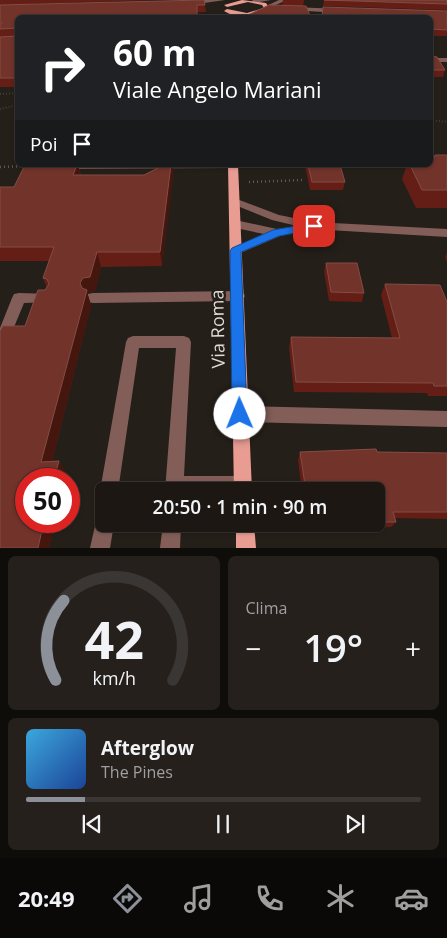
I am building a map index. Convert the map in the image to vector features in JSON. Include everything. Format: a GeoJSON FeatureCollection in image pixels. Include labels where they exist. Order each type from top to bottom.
{"type":"FeatureCollection","features":[{"type":"Feature","properties":{"kind":"main road"},"geometry":{"type":"LineString","coordinates":[[225,4],[250,0],[264,4],[267,8],[251,15]]}},
{"type":"Feature","properties":{"kind":"main road"},"geometry":{"type":"LineString","coordinates":[[225,4],[238,15]]}},
{"type":"Feature","properties":{"kind":"main road","name":"Via Roma"},"geometry":{"type":"LineString","coordinates":[[233,167],[243,482]]}},
{"type":"Feature","properties":{"kind":"main road"},"geometry":{"type":"LineString","coordinates":[[245,532],[246,548]]}},
{"type":"Feature","properties":{"kind":"street"},"geometry":{"type":"LineString","coordinates":[[250,0],[268,0]]}},
{"type":"Feature","properties":{"kind":"street"},"geometry":{"type":"LineString","coordinates":[[267,8],[284,0]]}},
{"type":"Feature","properties":{"kind":"street"},"geometry":{"type":"LineString","coordinates":[[180,4],[225,4]]}},
{"type":"Feature","properties":{"kind":"street"},"geometry":{"type":"LineString","coordinates":[[267,8],[277,9]]}},
{"type":"Feature","properties":{"kind":"street"},"geometry":{"type":"LineString","coordinates":[[286,9],[344,11]]}},
{"type":"Feature","properties":{"kind":"street"},"geometry":{"type":"LineString","coordinates":[[433,60],[447,60]]}},
{"type":"Feature","properties":{"kind":"street"},"geometry":{"type":"LineString","coordinates":[[234,201],[276,218],[314,226],[447,233]]}},
{"type":"Feature","properties":{"kind":"street"},"geometry":{"type":"LineString","coordinates":[[235,224],[276,218]]}},
{"type":"Feature","properties":{"kind":"street"},"geometry":{"type":"LineString","coordinates":[[235,224],[276,232]]}},
{"type":"Feature","properties":{"kind":"street"},"geometry":{"type":"LineString","coordinates":[[236,251],[276,232],[314,226]]}},
{"type":"Feature","properties":{"kind":"street"},"geometry":{"type":"LineString","coordinates":[[93,298],[238,296]]}},
{"type":"Feature","properties":{"kind":"street"},"geometry":{"type":"LineString","coordinates":[[2,340],[19,298],[46,298]]}},
{"type":"Feature","properties":{"kind":"street"},"geometry":{"type":"LineString","coordinates":[[110,482],[133,342],[184,342],[174,482]]}},
{"type":"Feature","properties":{"kind":"street"},"geometry":{"type":"LineString","coordinates":[[240,414],[447,419]]}},
{"type":"Feature","properties":{"kind":"street"},"geometry":{"type":"LineString","coordinates":[[100,548],[103,532]]}},
{"type":"Feature","properties":{"kind":"street"},"geometry":{"type":"LineString","coordinates":[[170,548],[171,532]]}},
{"type":"Feature","properties":{"kind":"path"},"geometry":{"type":"LineString","coordinates":[[0,94],[15,93]]}},
{"type":"Feature","properties":{"kind":"path"},"geometry":{"type":"LineString","coordinates":[[0,109],[15,106]]}},
{"type":"Feature","properties":{"kind":"path"},"geometry":{"type":"LineString","coordinates":[[433,120],[447,122]]}},
{"type":"Feature","properties":{"kind":"path"},"geometry":{"type":"LineString","coordinates":[[0,167],[15,167]]}},
{"type":"Feature","properties":{"kind":"path"},"geometry":{"type":"LineString","coordinates":[[234,182],[304,180]]}},
{"type":"Feature","properties":{"kind":"building"},"geometry":{"type":"Polygon","coordinates":[[[204,0],[205,5],[197,5],[197,15],[15,15],[15,28],[0,29],[2,23],[0,23],[0,5],[204,0]]]}},
{"type":"Feature","properties":{"kind":"building"},"geometry":{"type":"Polygon","coordinates":[[[324,0],[447,0],[447,4],[324,0]]]}},
{"type":"Feature","properties":{"kind":"building"},"geometry":{"type":"Polygon","coordinates":[[[269,5],[306,6],[310,15],[248,15],[269,5]]]}},
{"type":"Feature","properties":{"kind":"building"},"geometry":{"type":"Polygon","coordinates":[[[323,7],[447,11],[447,30],[433,29],[433,15],[322,15],[323,7]]]}},
{"type":"Feature","properties":{"kind":"building"},"geometry":{"type":"Polygon","coordinates":[[[15,36],[15,78],[0,78],[0,37],[15,36]]]}},
{"type":"Feature","properties":{"kind":"building"},"geometry":{"type":"Polygon","coordinates":[[[433,56],[437,57],[445,70],[433,70],[433,56]]]}},
{"type":"Feature","properties":{"kind":"building"},"geometry":{"type":"Polygon","coordinates":[[[435,155],[447,155],[447,190],[422,190],[411,167],[433,167],[435,155]]]}},
{"type":"Feature","properties":{"kind":"building"},"geometry":{"type":"Polygon","coordinates":[[[24,167],[76,167],[73,175],[144,175],[160,167],[171,167],[160,252],[97,252],[90,277],[83,278],[80,283],[82,288],[87,290],[41,462],[59,461],[57,468],[15,468],[15,533],[41,533],[38,548],[0,548],[0,331],[3,326],[25,326],[38,290],[45,290],[49,284],[47,279],[43,278],[54,247],[0,247],[0,187],[14,187],[24,167]]]}},
{"type":"Feature","properties":{"kind":"building"},"geometry":{"type":"Polygon","coordinates":[[[308,167],[341,167],[345,182],[312,182],[308,167]]]}},
{"type":"Feature","properties":{"kind":"building"},"geometry":{"type":"Polygon","coordinates":[[[326,263],[357,263],[364,293],[331,292],[326,263]]]}},
{"type":"Feature","properties":{"kind":"building"},"geometry":{"type":"Polygon","coordinates":[[[385,284],[440,285],[447,302],[447,386],[434,386],[433,383],[296,382],[291,337],[400,338],[385,284]]]}},
{"type":"Feature","properties":{"kind":"building"},"geometry":{"type":"Polygon","coordinates":[[[376,449],[377,452],[447,453],[447,512],[393,512],[396,522],[385,522],[385,482],[305,482],[300,452],[376,449]]]}},
{"type":"Feature","properties":{"kind":"route"},"geometry":{"type":"LineString","coordinates":[[240,414],[236,251],[276,232],[314,226]]}}]}
